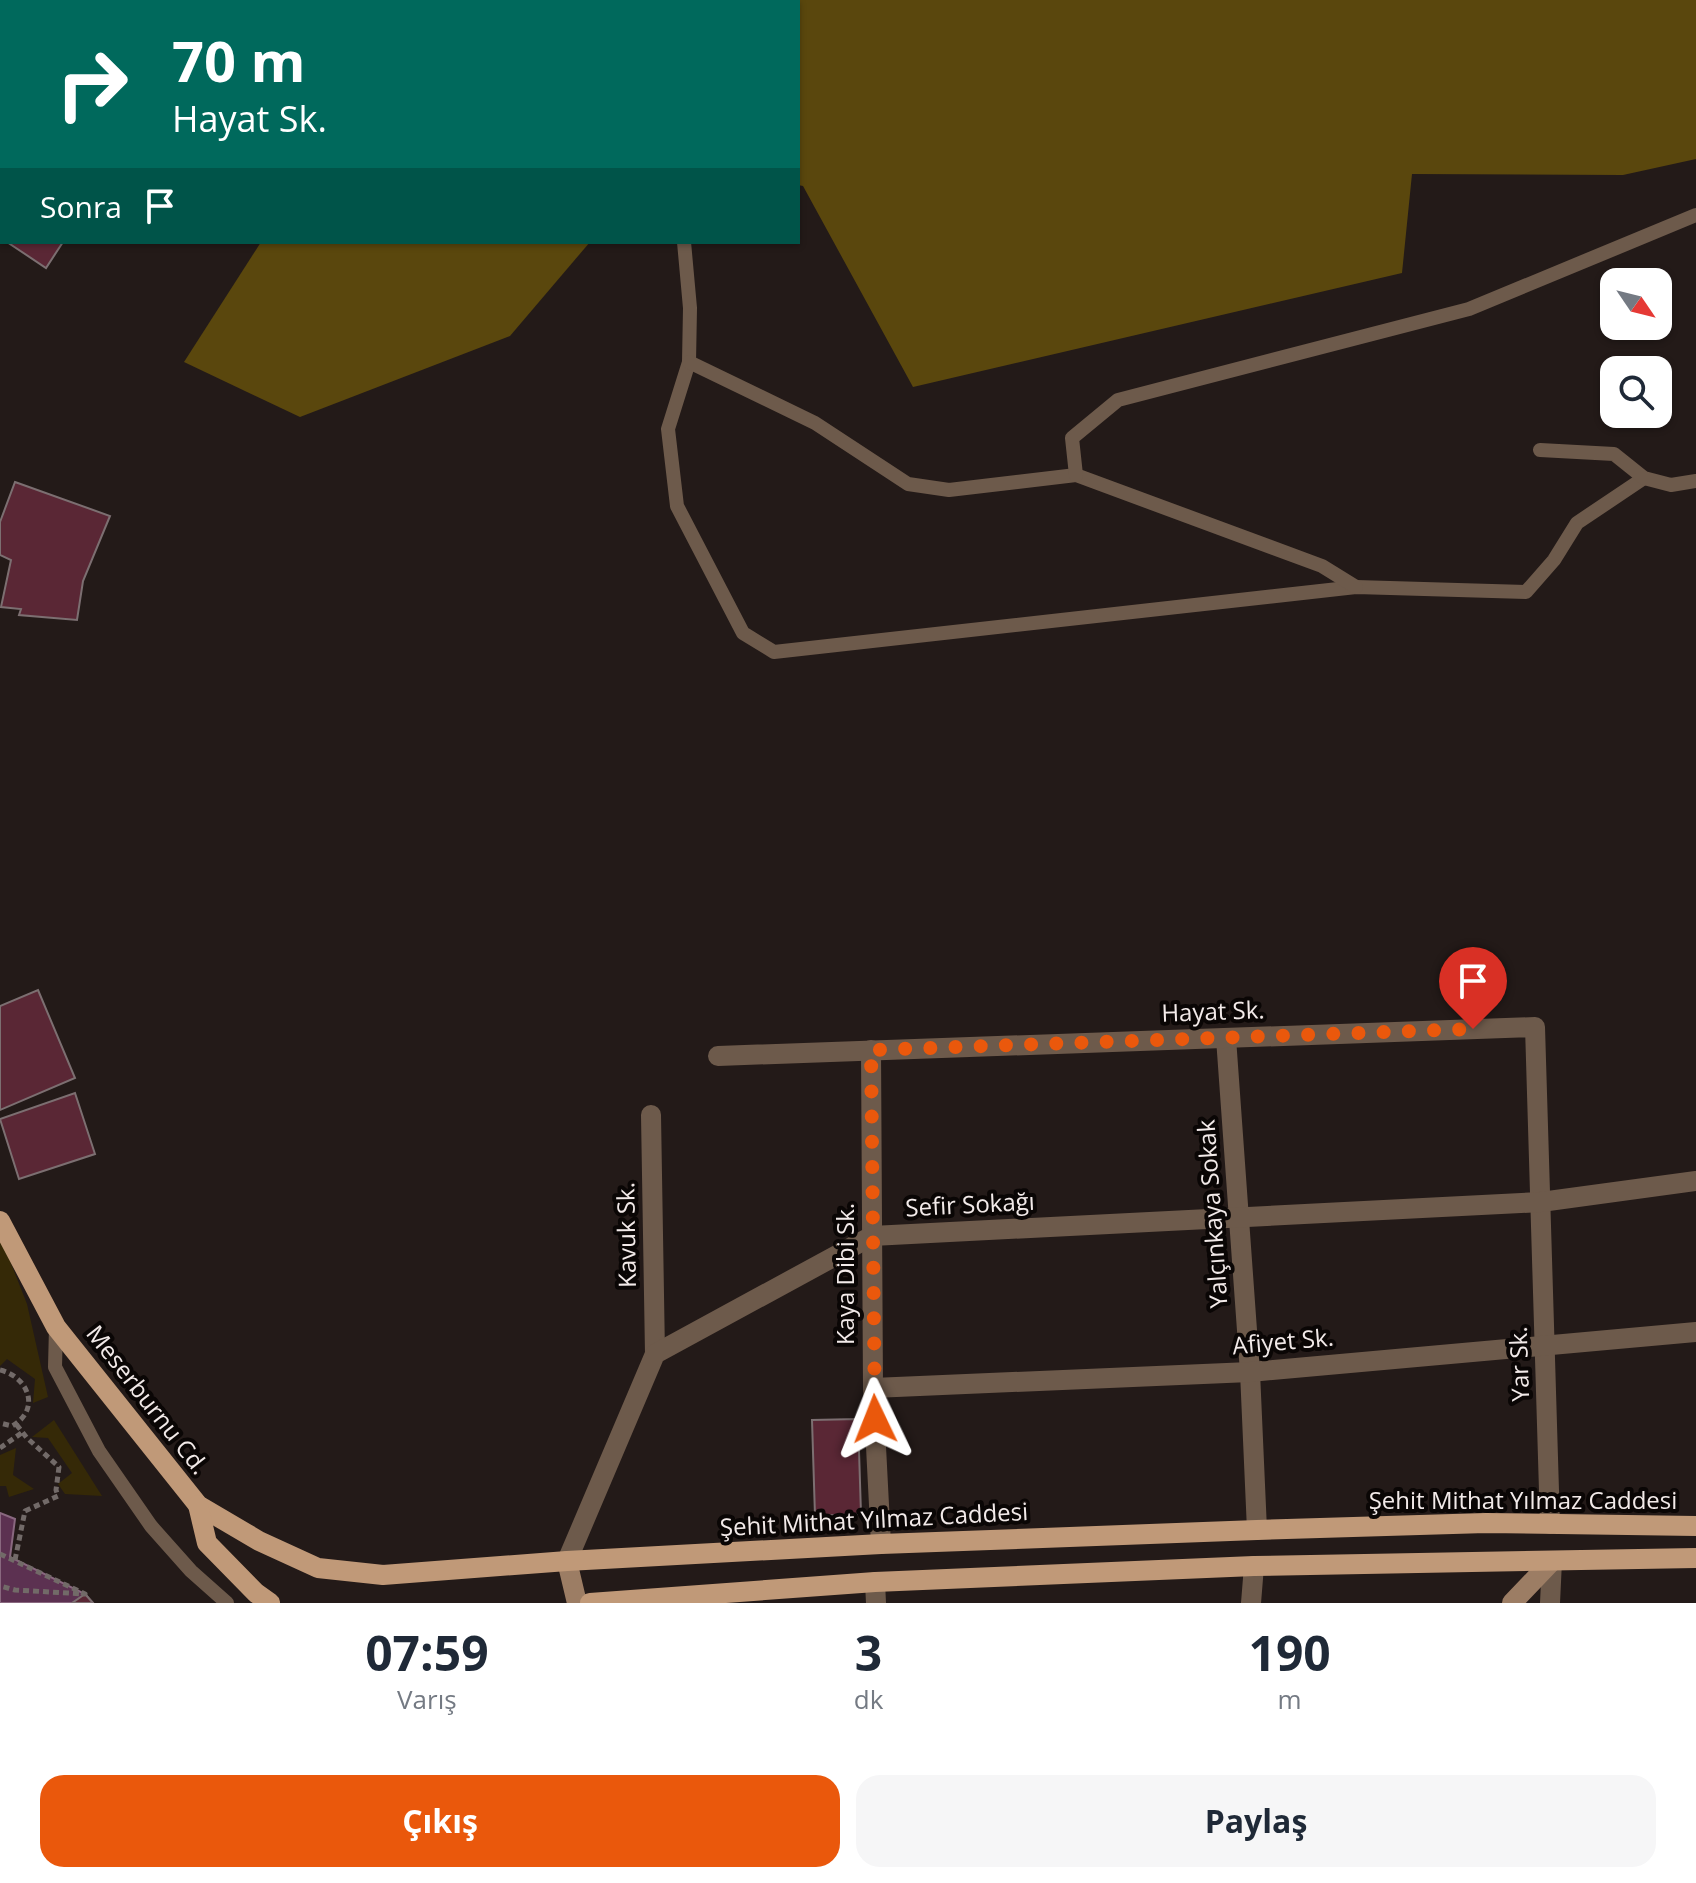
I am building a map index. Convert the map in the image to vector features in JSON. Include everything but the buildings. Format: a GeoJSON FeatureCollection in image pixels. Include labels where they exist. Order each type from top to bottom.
{"type":"FeatureCollection","features":[{"type":"Feature","properties":{"kind":"main road","name":"Meserburnu Cd."},"geometry":{"type":"LineString","coordinates":[[0,1221],[56,1327],[198,1505]]}},
{"type":"Feature","properties":{"kind":"main road","name":"Şehit Mithat Yılmaz Caddesi"},"geometry":{"type":"LineString","coordinates":[[198,1505],[259,1541],[318,1568],[383,1575],[567,1561],[881,1544],[1257,1530],[1550,1524],[1696,1526]]}},
{"type":"Feature","properties":{"kind":"main road"},"geometry":{"type":"LineString","coordinates":[[198,1505],[207,1543],[256,1593],[270,1603]]}},
{"type":"Feature","properties":{"kind":"main road"},"geometry":{"type":"LineString","coordinates":[[1512,1603],[1552,1561],[1550,1524]]}},
{"type":"Feature","properties":{"kind":"main road"},"geometry":{"type":"LineString","coordinates":[[590,1603],[875,1582],[1254,1566],[1696,1558]]}},
{"type":"Feature","properties":{"kind":"main road"},"geometry":{"type":"LineString","coordinates":[[567,1561],[577,1603]]}},
{"type":"Feature","properties":{"kind":"street","name":"Hayat Sk."},"geometry":{"type":"LineString","coordinates":[[718,1056],[1535,1027],[1541,1202]]}},
{"type":"Feature","properties":{"kind":"street","name":"Yalçınkaya Sokak"},"geometry":{"type":"LineString","coordinates":[[1226,1038],[1250,1372],[1257,1530]]}},
{"type":"Feature","properties":{"kind":"street","name":"Kaya Dibi Sk."},"geometry":{"type":"LineString","coordinates":[[871,1050],[873,1388],[881,1544]]}},
{"type":"Feature","properties":{"kind":"street","name":"Kavuk Sk."},"geometry":{"type":"LineString","coordinates":[[651,1115],[655,1354]]}},
{"type":"Feature","properties":{"kind":"street","name":"Sefir Sokağı"},"geometry":{"type":"LineString","coordinates":[[655,1354],[872,1236],[1541,1202],[1696,1181]]}},
{"type":"Feature","properties":{"kind":"street","name":"Yar Sk."},"geometry":{"type":"LineString","coordinates":[[1541,1202],[1550,1524]]}},
{"type":"Feature","properties":{"kind":"street","name":"Afiyet Sk."},"geometry":{"type":"LineString","coordinates":[[873,1388],[1250,1372],[1696,1332]]}},
{"type":"Feature","properties":{"kind":"street"},"geometry":{"type":"LineString","coordinates":[[567,1561],[655,1354]]}},
{"type":"Feature","properties":{"kind":"street"},"geometry":{"type":"LineString","coordinates":[[1550,1603],[1552,1561]]}},
{"type":"Feature","properties":{"kind":"street"},"geometry":{"type":"LineString","coordinates":[[1251,1603],[1254,1566]]}},
{"type":"Feature","properties":{"kind":"street"},"geometry":{"type":"LineString","coordinates":[[875,1582],[876,1603]]}},
{"type":"Feature","properties":{"kind":"lane"},"geometry":{"type":"LineString","coordinates":[[1076,475],[1072,438],[1118,400],[1469,309],[1696,215]]}},
{"type":"Feature","properties":{"kind":"lane"},"geometry":{"type":"LineString","coordinates":[[684,244],[690,308],[689,362],[668,429],[677,506],[743,633],[774,652],[1356,587],[1526,592],[1554,560],[1577,523],[1644,478]]}},
{"type":"Feature","properties":{"kind":"lane"},"geometry":{"type":"LineString","coordinates":[[689,362],[815,423],[908,484],[949,490],[1076,475],[1322,566],[1356,587]]}},
{"type":"Feature","properties":{"kind":"lane"},"geometry":{"type":"LineString","coordinates":[[1540,450],[1614,454],[1644,478],[1671,485],[1696,481]]}},
{"type":"Feature","properties":{"kind":"lane"},"geometry":{"type":"LineString","coordinates":[[56,1327],[55,1367],[99,1451],[151,1526],[191,1571],[227,1603]]}},
{"type":"Feature","properties":{"kind":"path"},"geometry":{"type":"LineString","coordinates":[[0,1370],[20,1378],[27,1391],[28,1409],[22,1421],[12,1426],[0,1423]]}},
{"type":"Feature","properties":{"kind":"path"},"geometry":{"type":"LineString","coordinates":[[15,1560],[25,1511],[58,1496],[59,1467],[16,1424]]}},
{"type":"Feature","properties":{"kind":"path"},"geometry":{"type":"LineString","coordinates":[[0,1448],[23,1432]]}},
{"type":"Feature","properties":{"kind":"path"},"geometry":{"type":"LineString","coordinates":[[0,1554],[85,1594],[15,1590],[0,1586]]}},
{"type":"Feature","properties":{"kind":"shaded area"},"geometry":{"type":"Polygon","coordinates":[[[800,0],[1696,0],[1696,159],[1623,175],[1412,174],[1402,273],[913,387],[800,185],[800,0]]]}},
{"type":"Feature","properties":{"kind":"shaded area"},"geometry":{"type":"Polygon","coordinates":[[[260,244],[588,244],[510,336],[300,417],[184,362],[260,244]]]}},
{"type":"Feature","properties":{"kind":"shaded area"},"geometry":{"type":"Polygon","coordinates":[[[0,1243],[3,1243],[27,1304],[48,1397],[33,1403],[35,1379],[7,1359],[0,1366],[0,1243]]]}},
{"type":"Feature","properties":{"kind":"shaded area"},"geometry":{"type":"Polygon","coordinates":[[[54,1420],[102,1496],[65,1494],[58,1484],[72,1473],[48,1438],[32,1437],[54,1420]]]}},
{"type":"Feature","properties":{"kind":"shaded area"},"geometry":{"type":"Polygon","coordinates":[[[16,1448],[13,1475],[34,1489],[9,1497],[6,1486],[0,1486],[0,1455],[16,1448]]]}},
{"type":"Feature","properties":{"kind":"shaded area"},"geometry":{"type":"Polygon","coordinates":[[[0,1513],[15,1519],[10,1557],[85,1594],[93,1603],[0,1603],[0,1513]]]}},
{"type":"Feature","properties":{"kind":"route"},"geometry":{"type":"LineString","coordinates":[[875,1419],[871,1050],[1473,1029]]}}]}
